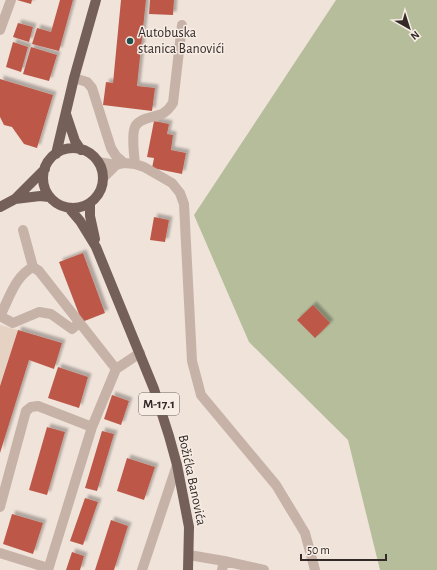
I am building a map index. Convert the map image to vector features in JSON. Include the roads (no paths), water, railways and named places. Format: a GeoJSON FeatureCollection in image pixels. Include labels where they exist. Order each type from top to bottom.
{"type":"FeatureCollection","features":[{"type":"Feature","properties":{"kind":"main road"},"geometry":{"type":"LineString","coordinates":[[56,154],[74,78],[96,0]]}},
{"type":"Feature","properties":{"kind":"main road"},"geometry":{"type":"LineString","coordinates":[[66,114],[75,140],[81,150]]}},
{"type":"Feature","properties":{"kind":"main road"},"geometry":{"type":"LineString","coordinates":[[15,199],[49,196],[43,179],[49,160],[64,150],[81,150],[94,157],[98,162],[102,170],[102,188],[90,203],[76,208],[69,208]]}},
{"type":"Feature","properties":{"kind":"main road"},"geometry":{"type":"LineString","coordinates":[[0,207],[15,199],[45,169]]}},
{"type":"Feature","properties":{"kind":"main road","name":"M-17.1"},"geometry":{"type":"LineString","coordinates":[[49,196],[55,202],[69,208],[80,221],[96,247]]}},
{"type":"Feature","properties":{"kind":"main road","name":"M-17.1"},"geometry":{"type":"LineString","coordinates":[[90,203],[90,216],[96,247]]}},
{"type":"Feature","properties":{"kind":"main road","name":"Božićka Banovića"},"geometry":{"type":"LineString","coordinates":[[96,247],[154,389],[169,436],[177,465],[189,527],[188,570]]}},
{"type":"Feature","properties":{"kind":"street"},"geometry":{"type":"LineString","coordinates":[[0,30],[11,0]]}},
{"type":"Feature","properties":{"kind":"street"},"geometry":{"type":"LineString","coordinates":[[135,164],[135,124],[162,113],[169,109],[173,103],[182,25]]}},
{"type":"Feature","properties":{"kind":"street"},"geometry":{"type":"LineString","coordinates":[[74,78],[87,82],[92,88],[111,148],[120,164]]}},
{"type":"Feature","properties":{"kind":"street"},"geometry":{"type":"LineString","coordinates":[[98,162],[135,164],[144,167],[172,183],[180,193],[184,204],[192,361],[201,395],[276,484],[304,533],[315,570]]}},
{"type":"Feature","properties":{"kind":"street"},"geometry":{"type":"LineString","coordinates":[[103,178],[120,164]]}},
{"type":"Feature","properties":{"kind":"street"},"geometry":{"type":"LineString","coordinates":[[23,230],[33,267],[39,271],[116,369]]}},
{"type":"Feature","properties":{"kind":"street"},"geometry":{"type":"LineString","coordinates":[[33,267],[25,271],[19,277],[0,316],[13,323],[39,312],[51,314],[72,329],[79,323]]}},
{"type":"Feature","properties":{"kind":"street"},"geometry":{"type":"LineString","coordinates":[[0,552],[48,569],[92,427],[116,369],[140,353]]}},
{"type":"Feature","properties":{"kind":"street"},"geometry":{"type":"LineString","coordinates":[[0,507],[26,411],[31,406],[38,406],[92,427]]}},
{"type":"Feature","properties":{"kind":"street"},"geometry":{"type":"LineString","coordinates":[[142,570],[177,465]]}},
{"type":"Feature","properties":{"kind":"street"},"geometry":{"type":"LineString","coordinates":[[189,555],[223,565],[264,570]]}},
{"type":"Feature","properties":{"kind":"place","name":"Autobuska stanica Banovići"},"geometry":{"type":"Point","coordinates":[130,41]}}]}
